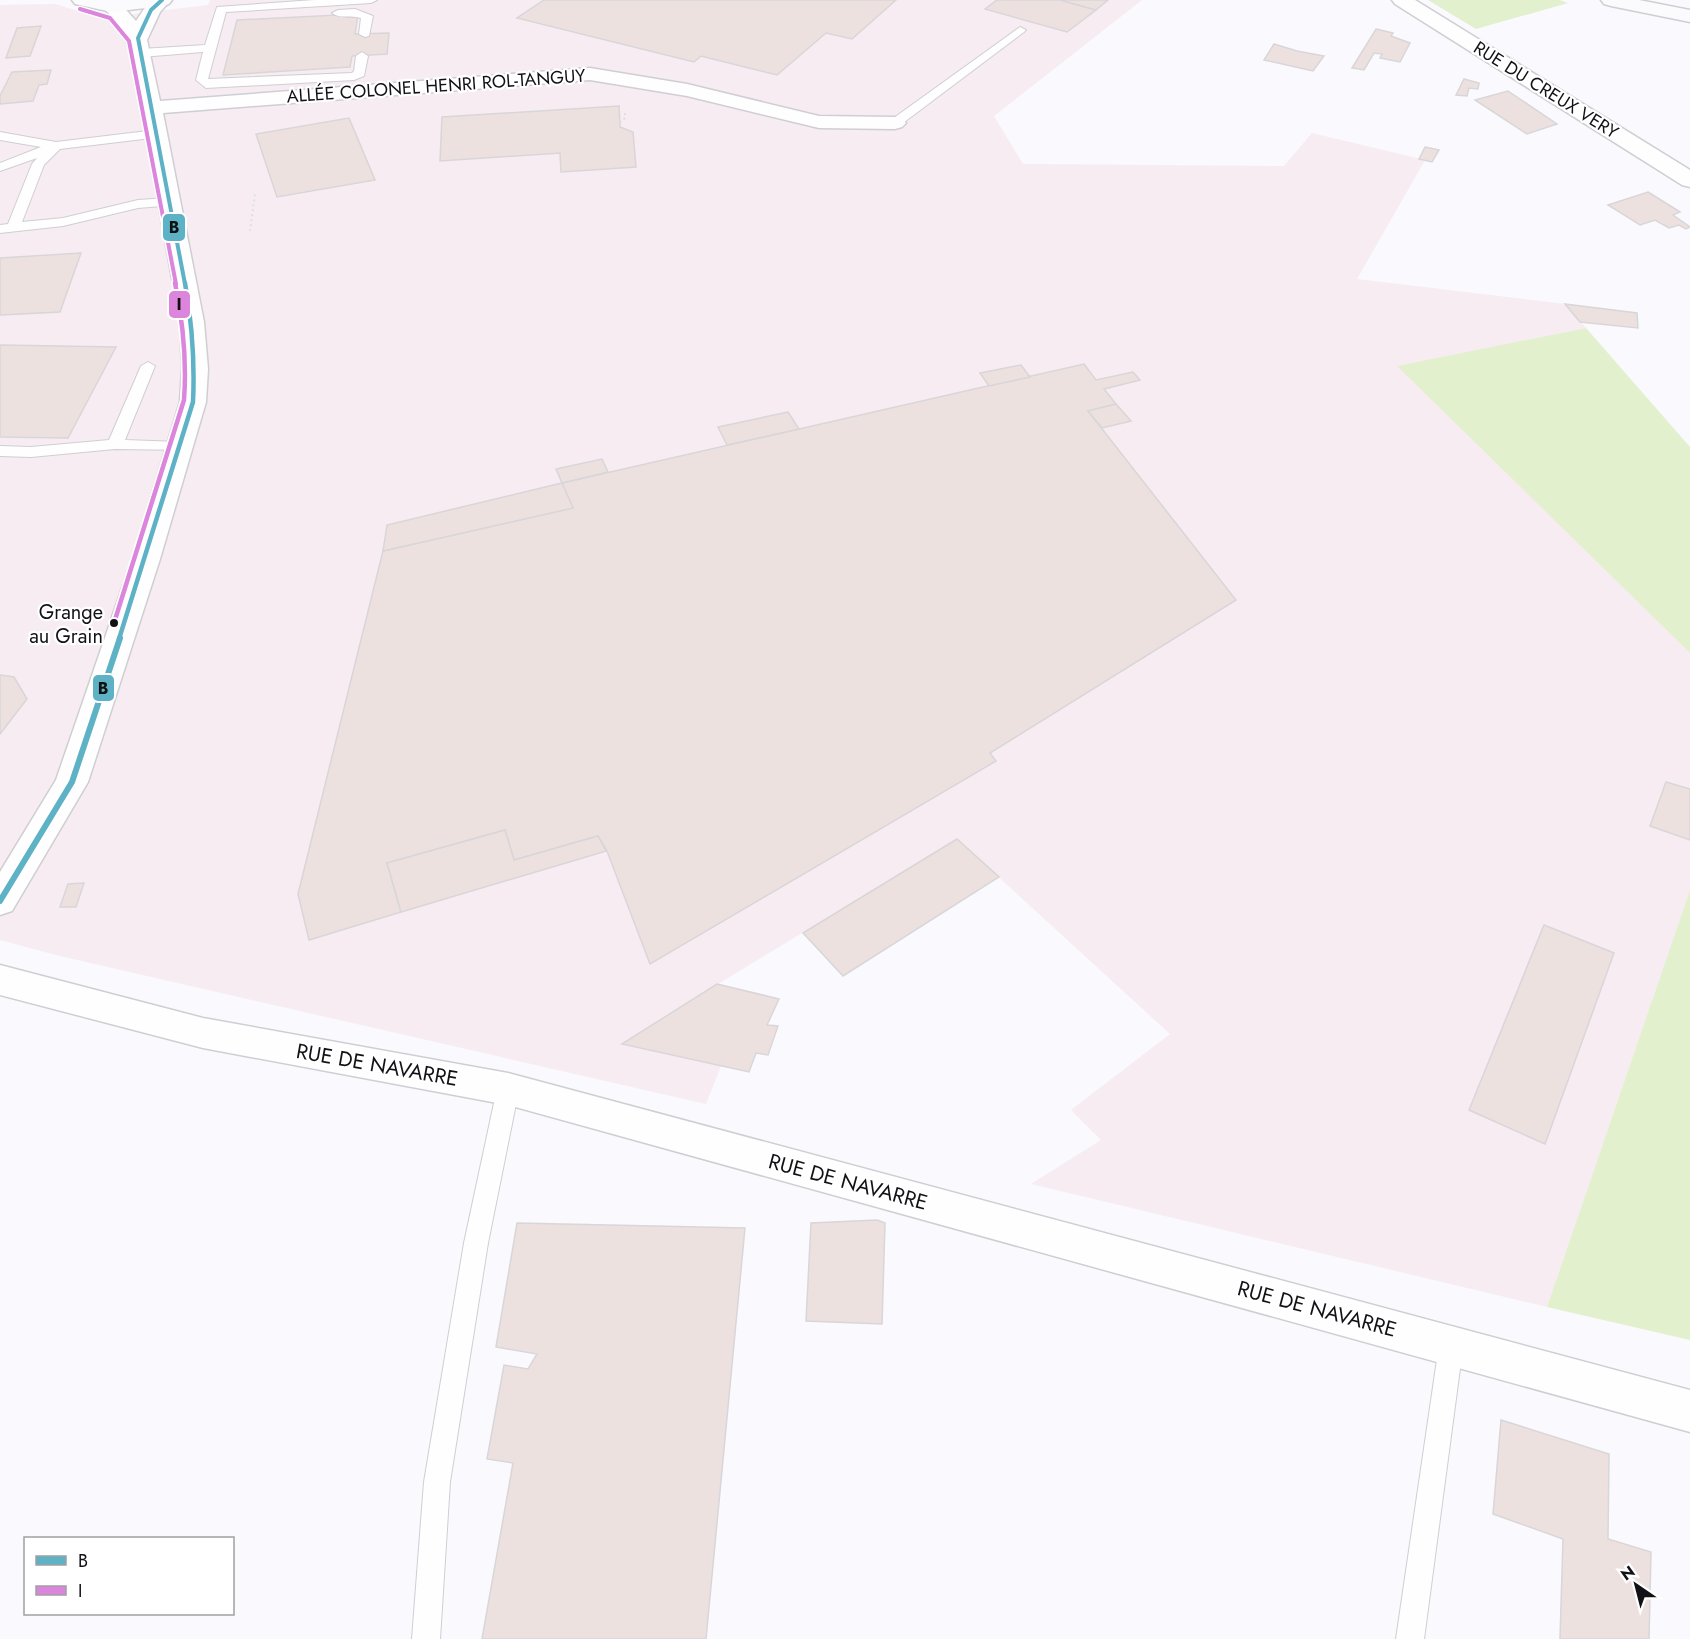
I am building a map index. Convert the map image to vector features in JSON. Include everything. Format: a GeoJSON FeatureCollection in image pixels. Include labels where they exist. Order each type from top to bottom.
{"type":"FeatureCollection","features":[{"type":"Feature","properties":{"kind":"main road"},"geometry":{"type":"LineString","coordinates":[[82,0],[112,6],[161,0]]}},
{"type":"Feature","properties":{"kind":"main road"},"geometry":{"type":"LineString","coordinates":[[1611,0],[1690,15]]}},
{"type":"Feature","properties":{"kind":"main road"},"geometry":{"type":"LineString","coordinates":[[1646,0],[1690,15]]}},
{"type":"Feature","properties":{"kind":"street"},"geometry":{"type":"LineString","coordinates":[[140,45],[151,10],[161,0]]}},
{"type":"Feature","properties":{"kind":"street","name":"RUE DU CREUX VERY"},"geometry":{"type":"LineString","coordinates":[[1402,0],[1690,180]]}},
{"type":"Feature","properties":{"kind":"street"},"geometry":{"type":"LineString","coordinates":[[0,901],[72,782],[146,559],[193,402],[195,369],[192,321],[140,45],[122,14],[112,6]]}},
{"type":"Feature","properties":{"kind":"street","name":"ALLÉE COLONEL HENRI ROL-TANGUY"},"geometry":{"type":"LineString","coordinates":[[151,108],[243,99],[590,74],[687,90],[819,122],[896,123]]}},
{"type":"Feature","properties":{"kind":"street","name":"RUE DE NAVARRE"},"geometry":{"type":"LineString","coordinates":[[0,980],[203,1033],[508,1089],[1690,1411]]}},
{"type":"Feature","properties":{"kind":"lane"},"geometry":{"type":"LineString","coordinates":[[362,56],[360,73],[354,76],[206,84],[202,80],[221,9],[371,0]]}},
{"type":"Feature","properties":{"kind":"lane"},"geometry":{"type":"LineString","coordinates":[[218,20],[355,12],[367,16],[365,34]]}},
{"type":"Feature","properties":{"kind":"lane"},"geometry":{"type":"LineString","coordinates":[[896,123],[1020,30]]}},
{"type":"Feature","properties":{"kind":"lane"},"geometry":{"type":"LineString","coordinates":[[140,45],[210,48]]}},
{"type":"Feature","properties":{"kind":"lane"},"geometry":{"type":"LineString","coordinates":[[0,167],[56,146],[156,134]]}},
{"type":"Feature","properties":{"kind":"lane"},"geometry":{"type":"LineString","coordinates":[[0,136],[56,146]]}},
{"type":"Feature","properties":{"kind":"lane"},"geometry":{"type":"LineString","coordinates":[[7,228],[38,164],[56,146]]}},
{"type":"Feature","properties":{"kind":"lane"},"geometry":{"type":"LineString","coordinates":[[7,228],[63,222],[138,204],[169,202]]}},
{"type":"Feature","properties":{"kind":"lane"},"geometry":{"type":"LineString","coordinates":[[115,444],[148,366]]}},
{"type":"Feature","properties":{"kind":"lane"},"geometry":{"type":"LineString","coordinates":[[0,451],[31,452],[115,444],[180,447]]}},
{"type":"Feature","properties":{"kind":"lane"},"geometry":{"type":"LineString","coordinates":[[426,1639],[437,1482],[476,1243],[508,1089]]}},
{"type":"Feature","properties":{"kind":"lane"},"geometry":{"type":"LineString","coordinates":[[1410,1639],[1451,1346]]}},
{"type":"Feature","properties":{"kind":"path"},"geometry":{"type":"LineString","coordinates":[[250,231],[255,194]]}},
{"type":"Feature","properties":{"kind":"shaded area"},"geometry":{"type":"Polygon","coordinates":[[[210,0],[1142,0],[994,116],[1023,164],[1284,166],[1312,133],[1425,160],[1357,279],[1565,304],[1586,328],[1398,366],[1690,653],[1690,890],[1547,1307],[1031,1184],[1101,1140],[1071,1110],[1170,1034],[957,839],[718,984],[750,992],[706,1104],[60,956],[0,940],[0,5],[55,4],[100,18],[208,5],[210,0]]]}},
{"type":"Feature","properties":{"kind":"green space"},"geometry":{"type":"Polygon","coordinates":[[[1428,0],[1560,0],[1568,3],[1476,29],[1428,0]]]}},
{"type":"Feature","properties":{"kind":"green space"},"geometry":{"type":"Polygon","coordinates":[[[1586,328],[1690,447],[1690,653],[1397,366],[1586,328]]]}},
{"type":"Feature","properties":{"kind":"green space"},"geometry":{"type":"Polygon","coordinates":[[[1690,890],[1690,1340],[1547,1307],[1690,890]]]}},
{"type":"Feature","properties":{"kind":"building"},"geometry":{"type":"Polygon","coordinates":[[[544,0],[896,0],[852,39],[826,33],[777,75],[701,56],[694,62],[517,18],[544,0]]]}},
{"type":"Feature","properties":{"kind":"building"},"geometry":{"type":"Polygon","coordinates":[[[997,0],[1060,0],[1096,10],[1067,32],[985,9],[997,0]]]}},
{"type":"Feature","properties":{"kind":"building"},"geometry":{"type":"Polygon","coordinates":[[[1060,0],[1108,0],[1096,10],[1060,0]]]}},
{"type":"Feature","properties":{"kind":"building"},"geometry":{"type":"Polygon","coordinates":[[[358,14],[355,34],[389,33],[387,54],[352,56],[350,67],[223,75],[237,20],[358,14]]]}},
{"type":"Feature","properties":{"kind":"building"},"geometry":{"type":"Polygon","coordinates":[[[41,26],[30,56],[6,58],[17,28],[41,26]]]}},
{"type":"Feature","properties":{"kind":"building"},"geometry":{"type":"Polygon","coordinates":[[[1376,29],[1393,33],[1391,36],[1410,43],[1400,62],[1380,58],[1382,54],[1374,53],[1364,70],[1352,68],[1376,29]]]}},
{"type":"Feature","properties":{"kind":"building"},"geometry":{"type":"Polygon","coordinates":[[[1274,44],[1324,56],[1313,71],[1264,60],[1274,44]]]}},
{"type":"Feature","properties":{"kind":"building"},"geometry":{"type":"Polygon","coordinates":[[[51,70],[47,84],[39,85],[33,101],[0,104],[0,96],[12,72],[51,70]]]}},
{"type":"Feature","properties":{"kind":"building"},"geometry":{"type":"Polygon","coordinates":[[[1464,79],[1479,83],[1478,89],[1469,88],[1467,96],[1456,95],[1464,79]]]}},
{"type":"Feature","properties":{"kind":"building"},"geometry":{"type":"Polygon","coordinates":[[[1508,91],[1557,124],[1527,134],[1475,100],[1508,91]]]}},
{"type":"Feature","properties":{"kind":"building"},"geometry":{"type":"Polygon","coordinates":[[[619,106],[620,127],[633,132],[636,167],[561,172],[560,153],[440,161],[442,117],[619,106]]]}},
{"type":"Feature","properties":{"kind":"building"},"geometry":{"type":"Polygon","coordinates":[[[349,118],[375,180],[277,197],[256,134],[349,118]]]}},
{"type":"Feature","properties":{"kind":"building"},"geometry":{"type":"Polygon","coordinates":[[[1425,147],[1439,150],[1432,162],[1419,159],[1425,147]]]}},
{"type":"Feature","properties":{"kind":"building"},"geometry":{"type":"Polygon","coordinates":[[[1648,192],[1680,212],[1673,215],[1690,227],[1686,229],[1679,225],[1669,228],[1655,220],[1640,225],[1608,205],[1648,192]]]}},
{"type":"Feature","properties":{"kind":"building"},"geometry":{"type":"Polygon","coordinates":[[[81,253],[60,312],[0,315],[0,258],[81,253]]]}},
{"type":"Feature","properties":{"kind":"building"},"geometry":{"type":"Polygon","coordinates":[[[1565,304],[1637,313],[1638,328],[1580,322],[1565,304]]]}},
{"type":"Feature","properties":{"kind":"building"},"geometry":{"type":"Polygon","coordinates":[[[0,345],[116,347],[68,438],[0,437],[0,345]]]}},
{"type":"Feature","properties":{"kind":"building"},"geometry":{"type":"Polygon","coordinates":[[[1084,364],[1096,380],[1133,372],[1140,380],[1104,389],[1116,404],[1088,411],[1236,600],[990,753],[996,761],[650,964],[607,851],[598,836],[514,860],[505,830],[387,863],[401,912],[309,940],[298,894],[383,551],[573,508],[562,483],[1084,364]]]}},
{"type":"Feature","properties":{"kind":"building"},"geometry":{"type":"Polygon","coordinates":[[[1021,365],[1030,377],[989,386],[980,373],[1021,365]]]}},
{"type":"Feature","properties":{"kind":"building"},"geometry":{"type":"Polygon","coordinates":[[[1116,404],[1131,421],[1102,428],[1088,411],[1116,404]]]}},
{"type":"Feature","properties":{"kind":"building"},"geometry":{"type":"Polygon","coordinates":[[[788,412],[799,429],[727,445],[718,427],[788,412]]]}},
{"type":"Feature","properties":{"kind":"building"},"geometry":{"type":"Polygon","coordinates":[[[602,459],[608,472],[562,483],[556,469],[602,459]]]}},
{"type":"Feature","properties":{"kind":"building"},"geometry":{"type":"Polygon","coordinates":[[[562,483],[573,508],[383,551],[387,525],[562,483]]]}},
{"type":"Feature","properties":{"kind":"building"},"geometry":{"type":"Polygon","coordinates":[[[0,675],[14,677],[27,699],[0,734],[0,675]]]}},
{"type":"Feature","properties":{"kind":"building"},"geometry":{"type":"Polygon","coordinates":[[[1666,782],[1690,789],[1690,840],[1650,826],[1666,782]]]}},
{"type":"Feature","properties":{"kind":"building"},"geometry":{"type":"Polygon","coordinates":[[[505,830],[514,860],[598,836],[606,851],[401,912],[387,863],[505,830]]]}},
{"type":"Feature","properties":{"kind":"building"},"geometry":{"type":"Polygon","coordinates":[[[957,839],[999,877],[843,976],[803,933],[957,839]]]}},
{"type":"Feature","properties":{"kind":"building"},"geometry":{"type":"Polygon","coordinates":[[[84,883],[76,907],[60,907],[68,884],[84,883]]]}},
{"type":"Feature","properties":{"kind":"building"},"geometry":{"type":"Polygon","coordinates":[[[1544,925],[1614,953],[1545,1144],[1469,1110],[1544,925]]]}},
{"type":"Feature","properties":{"kind":"building"},"geometry":{"type":"Polygon","coordinates":[[[717,984],[779,999],[767,1025],[778,1026],[768,1055],[756,1053],[749,1072],[622,1044],[717,984]]]}},
{"type":"Feature","properties":{"kind":"building"},"geometry":{"type":"Polygon","coordinates":[[[877,1220],[885,1223],[882,1324],[806,1321],[811,1223],[877,1220]]]}},
{"type":"Feature","properties":{"kind":"building"},"geometry":{"type":"Polygon","coordinates":[[[517,1223],[745,1228],[706,1639],[482,1639],[513,1463],[487,1459],[504,1365],[528,1369],[537,1354],[496,1347],[517,1223]]]}},
{"type":"Feature","properties":{"kind":"building"},"geometry":{"type":"Polygon","coordinates":[[[1501,1420],[1609,1454],[1608,1539],[1651,1552],[1649,1639],[1560,1639],[1563,1539],[1493,1514],[1501,1420]]]}},
{"type":"Feature","properties":{"kind":"transit line","name":"B"},"geometry":{"type":"LineString","coordinates":[[0,901],[72,782],[146,559],[193,402],[195,369],[192,322],[138,38],[151,10],[162,0]]}},
{"type":"Feature","properties":{"kind":"transit line","name":"I"},"geometry":{"type":"LineString","coordinates":[[80,9],[110,18],[119,26],[129,41],[183,323],[186,369],[184,400],[114,623]]}},
{"type":"Feature","properties":{"kind":"place","name":"Grange au Grain"},"geometry":{"type":"Point","coordinates":[114,623]}}]}
